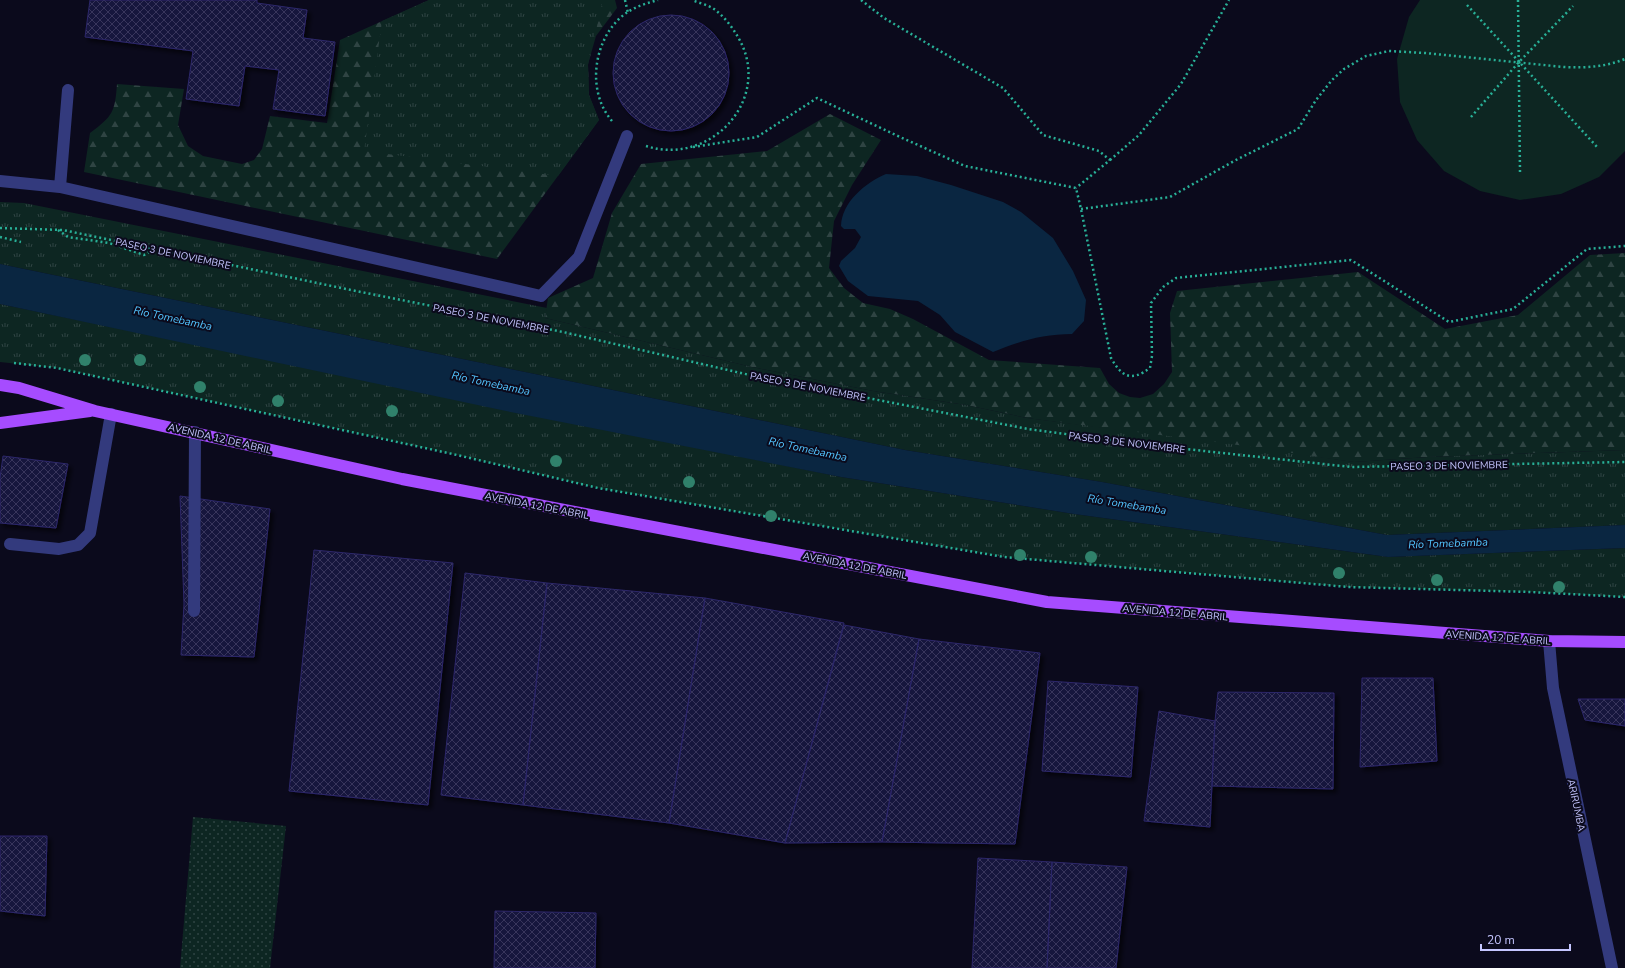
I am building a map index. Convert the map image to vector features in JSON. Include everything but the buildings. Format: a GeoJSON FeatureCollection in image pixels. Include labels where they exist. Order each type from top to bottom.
{"type":"FeatureCollection","features":[{"type":"Feature","properties":{"kind":"main road","name":"AVENIDA 12 DE ABRIL"},"geometry":{"type":"LineString","coordinates":[[0,385],[19,388],[95,411],[402,479],[1046,602],[1549,641],[1625,642]]}},
{"type":"Feature","properties":{"kind":"main road","name":"AVENIDA 12 DE ABRIL"},"geometry":{"type":"LineString","coordinates":[[0,423],[95,411]]}},
{"type":"Feature","properties":{"kind":"street"},"geometry":{"type":"LineString","coordinates":[[60,187],[68,90]]}},
{"type":"Feature","properties":{"kind":"street"},"geometry":{"type":"LineString","coordinates":[[0,181],[60,187],[541,296],[579,257],[627,136]]}},
{"type":"Feature","properties":{"kind":"street"},"geometry":{"type":"LineString","coordinates":[[10,544],[59,549],[78,545],[90,533],[111,414]]}},
{"type":"Feature","properties":{"kind":"street"},"geometry":{"type":"LineString","coordinates":[[194,611],[195,432]]}},
{"type":"Feature","properties":{"kind":"street","name":"ARIRUMBA"},"geometry":{"type":"LineString","coordinates":[[1549,641],[1553,688],[1612,968]]}},
{"type":"Feature","properties":{"kind":"path"},"geometry":{"type":"LineString","coordinates":[[625,0],[628,13]]}},
{"type":"Feature","properties":{"kind":"path"},"geometry":{"type":"LineString","coordinates":[[658,0],[641,4],[619,19],[604,40],[596,65],[597,90],[607,115],[624,134],[647,146],[671,151],[757,137],[817,98],[965,166],[1076,188]]}},
{"type":"Feature","properties":{"kind":"path"},"geometry":{"type":"LineString","coordinates":[[692,0],[714,10],[732,26],[744,47],[749,72],[746,96],[734,118],[717,136],[693,147]]}},
{"type":"Feature","properties":{"kind":"path"},"geometry":{"type":"LineString","coordinates":[[861,0],[884,18],[1003,88],[1043,135],[1099,151],[1110,160]]}},
{"type":"Feature","properties":{"kind":"path"},"geometry":{"type":"LineString","coordinates":[[1076,188],[1139,135],[1181,84],[1206,37],[1229,0]]}},
{"type":"Feature","properties":{"kind":"path"},"geometry":{"type":"LineString","coordinates":[[1518,0],[1520,172]]}},
{"type":"Feature","properties":{"kind":"path"},"geometry":{"type":"LineString","coordinates":[[1467,5],[1598,148]]}},
{"type":"Feature","properties":{"kind":"path"},"geometry":{"type":"LineString","coordinates":[[1471,117],[1519,62],[1573,6]]}},
{"type":"Feature","properties":{"kind":"path"},"geometry":{"type":"LineString","coordinates":[[1081,209],[1170,197],[1234,161],[1298,129],[1316,100],[1332,80],[1344,69],[1366,56],[1388,51],[1424,53],[1564,68],[1587,68],[1625,60]]}},
{"type":"Feature","properties":{"kind":"path"},"geometry":{"type":"LineString","coordinates":[[1076,188],[1111,358],[1116,368],[1131,377],[1141,375],[1150,368],[1152,356],[1151,303],[1163,287],[1176,278],[1351,260],[1448,322],[1513,309],[1587,248],[1625,246]]}},
{"type":"Feature","properties":{"kind":"path","name":"PASEO 3 DE NOVIEMBRE"},"geometry":{"type":"LineString","coordinates":[[0,228],[57,230],[563,332],[754,376],[1028,429],[1140,444],[1350,467],[1625,462]]}},
{"type":"Feature","properties":{"kind":"path"},"geometry":{"type":"LineString","coordinates":[[57,230],[68,237],[109,243],[144,254],[154,249]]}},
{"type":"Feature","properties":{"kind":"path"},"geometry":{"type":"LineString","coordinates":[[0,237],[21,242]]}},
{"type":"Feature","properties":{"kind":"path"},"geometry":{"type":"LineString","coordinates":[[7,362],[64,370],[457,455],[598,488],[1004,557],[1348,587],[1531,592],[1625,597]]}},
{"type":"Feature","properties":{"kind":"green space"},"geometry":{"type":"Polygon","coordinates":[[[429,0],[615,0],[617,8],[596,36],[588,64],[589,95],[599,120],[497,259],[84,172],[90,133],[104,122],[111,113],[114,107],[117,84],[184,89],[178,125],[188,146],[203,156],[242,164],[254,160],[262,149],[270,116],[327,123],[340,40],[429,0]]]}},
{"type":"Feature","properties":{"kind":"green space"},"geometry":{"type":"Polygon","coordinates":[[[429,0],[603,0],[588,65],[589,95],[599,120],[558,176],[364,151],[382,21],[429,0]]]}},
{"type":"Feature","properties":{"kind":"green space"},"geometry":{"type":"Polygon","coordinates":[[[1420,0],[1625,0],[1625,151],[1599,177],[1561,194],[1520,200],[1480,191],[1444,171],[1417,140],[1400,102],[1397,59],[1409,17],[1420,0]]]}},
{"type":"Feature","properties":{"kind":"green space"},"geometry":{"type":"Polygon","coordinates":[[[830,114],[881,140],[852,185],[834,221],[829,268],[844,288],[863,303],[890,309],[913,319],[989,360],[1100,368],[1109,384],[1119,393],[1130,397],[1140,398],[1153,394],[1164,384],[1172,372],[1170,313],[1177,291],[1358,272],[1445,329],[1518,315],[1590,255],[1625,253],[1625,450],[1428,457],[1354,462],[1027,418],[966,405],[873,391],[752,367],[545,318],[548,298],[593,278],[612,213],[641,164],[767,151],[830,114]]]}},
{"type":"Feature","properties":{"kind":"green space"},"geometry":{"type":"Polygon","coordinates":[[[0,202],[24,203],[547,308],[545,318],[752,367],[873,391],[966,405],[1027,418],[1231,444],[1354,462],[1428,457],[1625,450],[1625,525],[1387,535],[1102,482],[905,450],[0,264],[0,202]]]}},
{"type":"Feature","properties":{"kind":"green space"},"geometry":{"type":"Polygon","coordinates":[[[0,304],[841,477],[1074,514],[1388,557],[1625,548],[1625,597],[1531,592],[1348,587],[1004,557],[598,488],[457,455],[57,368],[0,362],[0,304]]]}},
{"type":"Feature","properties":{"kind":"green space"},"geometry":{"type":"Polygon","coordinates":[[[193,817],[286,826],[270,968],[180,968],[193,817]]]}},
{"type":"Feature","properties":{"kind":"water"},"geometry":{"type":"Polygon","coordinates":[[[886,174],[917,176],[951,185],[1003,202],[1021,212],[1053,238],[1073,271],[1086,300],[1084,321],[1072,334],[1051,335],[1032,339],[993,352],[955,332],[940,315],[918,301],[868,296],[848,281],[839,266],[841,261],[855,248],[861,237],[855,229],[844,229],[841,226],[842,217],[850,201],[856,194],[870,183],[886,174]]]}},
{"type":"Feature","properties":{"kind":"water","name":"Río Tomebamba"},"geometry":{"type":"Polygon","coordinates":[[[0,264],[905,450],[1102,482],[1387,535],[1625,525],[1625,548],[1388,557],[1074,514],[841,477],[506,411],[0,304],[0,264]]]}}]}
